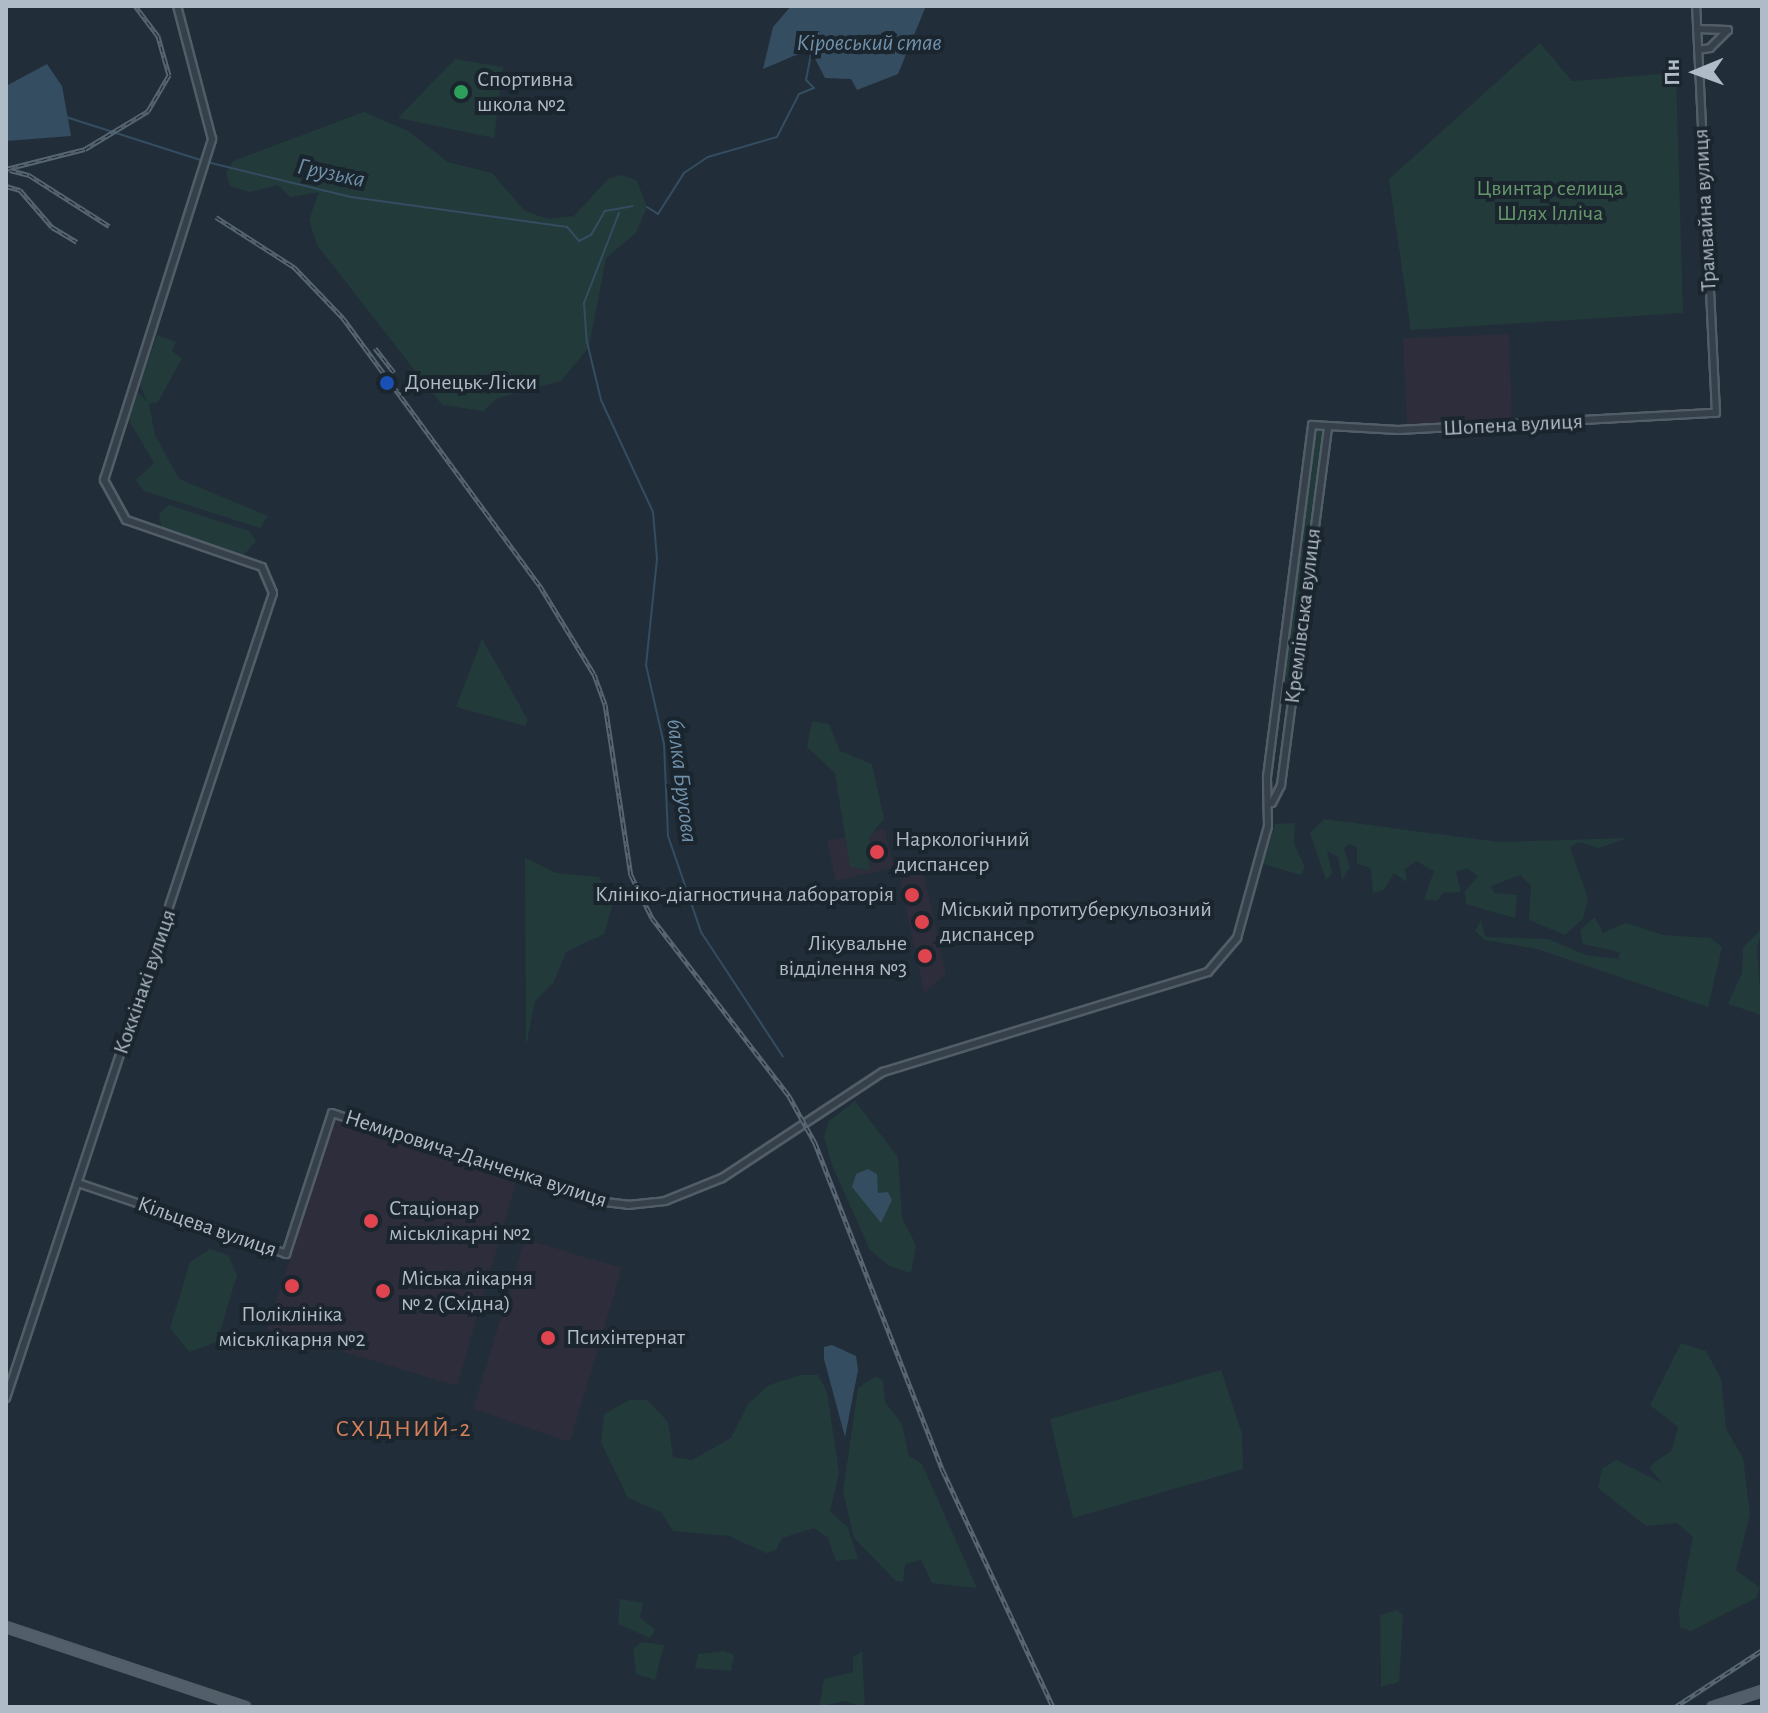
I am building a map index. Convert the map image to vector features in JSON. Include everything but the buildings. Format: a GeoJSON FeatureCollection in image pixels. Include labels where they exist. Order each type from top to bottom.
{"type":"FeatureCollection","features":[{"type":"Feature","properties":{"kind":"main road"},"geometry":{"type":"LineString","coordinates":[[6,1627],[245,1707]]}},
{"type":"Feature","properties":{"kind":"main road"},"geometry":{"type":"LineString","coordinates":[[1713,1707],[1762,1691]]}},
{"type":"Feature","properties":{"kind":"street","name":"Коккінакі вулиця"},"geometry":{"type":"LineString","coordinates":[[6,1398],[273,593],[262,567],[126,520],[104,480],[209,156],[211,129],[177,6]]}},
{"type":"Feature","properties":{"kind":"street","name":"Трамвайна вулиця"},"geometry":{"type":"LineString","coordinates":[[1696,6],[1716,413]]}},
{"type":"Feature","properties":{"kind":"street"},"geometry":{"type":"LineString","coordinates":[[1697,29],[1728,30],[1710,48],[1698,50]]}},
{"type":"Feature","properties":{"kind":"street","name":"Шопена вулиця"},"geometry":{"type":"LineString","coordinates":[[1312,425],[1398,430],[1716,413]]}},
{"type":"Feature","properties":{"kind":"street","name":"Кремлівська вулиця"},"geometry":{"type":"LineString","coordinates":[[1272,803],[1267,777],[1312,425]]}},
{"type":"Feature","properties":{"kind":"street","name":"Кремлівська вулиця"},"geometry":{"type":"LineString","coordinates":[[1208,972],[1237,938],[1272,803],[1281,785],[1328,426]]}},
{"type":"Feature","properties":{"kind":"street","name":"Немировича-Данченка вулиця"},"geometry":{"type":"LineString","coordinates":[[332,1113],[628,1205],[704,1188],[795,1133],[883,1072],[1208,972]]}},
{"type":"Feature","properties":{"kind":"street","name":"Кільцева вулиця"},"geometry":{"type":"LineString","coordinates":[[78,1183],[286,1254],[332,1113]]}},
{"type":"Feature","properties":{"kind":"shaded area"},"geometry":{"type":"Polygon","coordinates":[[[1509,334],[1512,420],[1407,424],[1403,338],[1509,334]]]}},
{"type":"Feature","properties":{"kind":"shaded area"},"geometry":{"type":"Polygon","coordinates":[[[885,829],[894,868],[836,881],[827,841],[885,829]]]}},
{"type":"Feature","properties":{"kind":"shaded area","name":"Міський протитуберкульозний диспансер"},"geometry":{"type":"Polygon","coordinates":[[[922,865],[946,974],[924,993],[898,870],[922,865]]]}},
{"type":"Feature","properties":{"kind":"shaded area","name":"Міська лікарня № 2 (Східна)"},"geometry":{"type":"Polygon","coordinates":[[[334,1120],[517,1179],[457,1386],[267,1329],[334,1120]]]}},
{"type":"Feature","properties":{"kind":"shaded area","name":"Психінтернат"},"geometry":{"type":"Polygon","coordinates":[[[525,1239],[622,1268],[570,1442],[473,1409],[525,1239]]]}},
{"type":"Feature","properties":{"kind":"green space","name":"Цвинтар селища Шлях Ілліча"},"geometry":{"type":"Polygon","coordinates":[[[1540,43],[1572,81],[1676,73],[1683,313],[1411,330],[1389,179],[1540,43]]]}},
{"type":"Feature","properties":{"kind":"green space","name":"Спортивна школа №2"},"geometry":{"type":"Polygon","coordinates":[[[455,59],[503,67],[494,138],[398,118],[455,59]]]}},
{"type":"Feature","properties":{"kind":"green space"},"geometry":{"type":"Polygon","coordinates":[[[364,112],[408,131],[448,162],[492,173],[525,211],[548,219],[574,216],[608,179],[622,175],[637,181],[647,207],[636,233],[606,258],[589,347],[561,381],[498,398],[483,411],[442,405],[317,245],[309,220],[319,192],[290,197],[278,185],[250,192],[230,186],[226,173],[233,161],[364,112]]]}},
{"type":"Feature","properties":{"kind":"green space"},"geometry":{"type":"Polygon","coordinates":[[[157,335],[176,342],[172,351],[182,358],[158,402],[149,404],[155,435],[179,479],[268,516],[260,528],[144,491],[136,480],[154,463],[127,417],[138,393],[147,401],[140,385],[157,335]]]}},
{"type":"Feature","properties":{"kind":"green space"},"geometry":{"type":"Polygon","coordinates":[[[1320,428],[1324,431],[1306,545],[1301,540],[1314,431],[1320,428]]]}},
{"type":"Feature","properties":{"kind":"green space"},"geometry":{"type":"Polygon","coordinates":[[[169,505],[249,531],[256,541],[242,557],[162,530],[159,514],[169,505]]]}},
{"type":"Feature","properties":{"kind":"green space"},"geometry":{"type":"Polygon","coordinates":[[[1305,548],[1292,675],[1285,678],[1299,551],[1305,548]]]}},
{"type":"Feature","properties":{"kind":"green space"},"geometry":{"type":"Polygon","coordinates":[[[482,639],[528,720],[525,726],[456,707],[482,639]]]}},
{"type":"Feature","properties":{"kind":"green space"},"geometry":{"type":"Polygon","coordinates":[[[812,721],[829,724],[840,751],[872,764],[884,819],[870,836],[869,870],[850,867],[835,773],[807,747],[812,721]]]}},
{"type":"Feature","properties":{"kind":"green space"},"geometry":{"type":"Polygon","coordinates":[[[1324,819],[1498,842],[1627,838],[1599,848],[1578,842],[1570,848],[1588,898],[1583,919],[1565,935],[1529,920],[1531,885],[1520,875],[1491,886],[1494,893],[1517,895],[1515,918],[1466,904],[1465,891],[1478,876],[1467,868],[1456,872],[1461,892],[1443,893],[1437,901],[1424,899],[1434,871],[1416,861],[1405,869],[1407,882],[1394,873],[1384,890],[1373,893],[1371,868],[1357,864],[1357,848],[1350,844],[1344,848],[1350,867],[1342,880],[1338,857],[1327,851],[1332,873],[1326,880],[1310,833],[1324,819]]]}},
{"type":"Feature","properties":{"kind":"green space"},"geometry":{"type":"Polygon","coordinates":[[[1295,823],[1294,844],[1305,867],[1301,875],[1263,864],[1275,824],[1295,823]]]}},
{"type":"Feature","properties":{"kind":"green space"},"geometry":{"type":"Polygon","coordinates":[[[525,858],[556,873],[599,877],[613,903],[604,934],[566,952],[554,982],[535,1001],[526,1046],[525,858]]]}},
{"type":"Feature","properties":{"kind":"green space"},"geometry":{"type":"Polygon","coordinates":[[[1595,917],[1603,933],[1626,923],[1663,935],[1710,938],[1722,947],[1708,1007],[1537,949],[1485,940],[1475,931],[1481,920],[1485,937],[1548,939],[1586,955],[1618,959],[1620,952],[1583,944],[1580,930],[1595,917]]]}},
{"type":"Feature","properties":{"kind":"green space"},"geometry":{"type":"Polygon","coordinates":[[[1762,929],[1757,949],[1762,1015],[1728,1004],[1742,973],[1743,947],[1762,929]]]}},
{"type":"Feature","properties":{"kind":"green space"},"geometry":{"type":"Polygon","coordinates":[[[855,1101],[898,1157],[902,1218],[916,1245],[911,1273],[889,1266],[870,1250],[832,1165],[824,1137],[829,1121],[855,1101]]]}},
{"type":"Feature","properties":{"kind":"green space"},"geometry":{"type":"Polygon","coordinates":[[[210,1249],[228,1255],[237,1275],[217,1342],[189,1352],[170,1328],[190,1262],[210,1249]]]}},
{"type":"Feature","properties":{"kind":"green space"},"geometry":{"type":"Polygon","coordinates":[[[1681,1343],[1706,1351],[1721,1379],[1726,1429],[1743,1458],[1750,1514],[1736,1570],[1760,1588],[1756,1598],[1691,1631],[1680,1627],[1679,1610],[1693,1537],[1677,1523],[1646,1526],[1598,1488],[1602,1469],[1616,1460],[1662,1483],[1649,1467],[1672,1450],[1678,1427],[1650,1405],[1681,1343]]]}},
{"type":"Feature","properties":{"kind":"green space"},"geometry":{"type":"Polygon","coordinates":[[[1221,1370],[1242,1434],[1243,1469],[1073,1518],[1050,1419],[1221,1370]]]}},
{"type":"Feature","properties":{"kind":"green space"},"geometry":{"type":"Polygon","coordinates":[[[801,1375],[818,1375],[827,1392],[839,1473],[830,1511],[848,1528],[858,1559],[836,1561],[828,1538],[814,1528],[782,1538],[776,1550],[766,1553],[729,1536],[673,1531],[661,1512],[628,1498],[601,1442],[604,1414],[630,1400],[647,1400],[668,1422],[673,1457],[692,1460],[731,1438],[748,1404],[769,1385],[801,1375]]]}},
{"type":"Feature","properties":{"kind":"green space"},"geometry":{"type":"Polygon","coordinates":[[[875,1377],[883,1380],[885,1402],[902,1424],[909,1456],[922,1464],[977,1588],[932,1583],[921,1560],[905,1564],[903,1582],[896,1581],[854,1538],[843,1492],[858,1388],[875,1377]]]}},
{"type":"Feature","properties":{"kind":"green space"},"geometry":{"type":"Polygon","coordinates":[[[620,1599],[643,1603],[640,1617],[655,1630],[650,1638],[618,1624],[620,1599]]]}},
{"type":"Feature","properties":{"kind":"green space"},"geometry":{"type":"Polygon","coordinates":[[[1397,1610],[1403,1615],[1399,1682],[1381,1687],[1380,1615],[1397,1610]]]}},
{"type":"Feature","properties":{"kind":"green space"},"geometry":{"type":"Polygon","coordinates":[[[642,1642],[664,1645],[655,1680],[636,1674],[633,1649],[642,1642]]]}},
{"type":"Feature","properties":{"kind":"green space"},"geometry":{"type":"Polygon","coordinates":[[[724,1651],[734,1655],[731,1671],[695,1668],[698,1654],[724,1651]]]}},
{"type":"Feature","properties":{"kind":"green space"},"geometry":{"type":"Polygon","coordinates":[[[862,1652],[865,1707],[844,1701],[819,1707],[824,1679],[853,1672],[853,1657],[862,1652]]]}},
{"type":"Feature","properties":{"kind":"water","name":"Кіровський став"},"geometry":{"type":"Polygon","coordinates":[[[791,6],[926,6],[898,74],[857,90],[851,79],[825,78],[810,49],[763,69],[773,27],[791,6]]]}},
{"type":"Feature","properties":{"kind":"water"},"geometry":{"type":"Polygon","coordinates":[[[47,64],[62,86],[71,136],[6,141],[6,86],[47,64]]]}},
{"type":"Feature","properties":{"kind":"water"},"geometry":{"type":"Polygon","coordinates":[[[868,1169],[877,1174],[878,1193],[888,1192],[892,1200],[881,1223],[852,1187],[856,1174],[868,1169]]]}},
{"type":"Feature","properties":{"kind":"water"},"geometry":{"type":"Polygon","coordinates":[[[832,1345],[856,1356],[858,1370],[845,1437],[824,1359],[824,1347],[832,1345]]]}},
{"type":"Feature","properties":{"kind":"waterway","name":"Грузька"},"geometry":{"type":"LineString","coordinates":[[647,207],[658,214],[684,173],[708,157],[777,137],[799,94],[814,88],[806,80],[812,50]]}},
{"type":"Feature","properties":{"kind":"waterway"},"geometry":{"type":"LineString","coordinates":[[66,117],[201,160]]}},
{"type":"Feature","properties":{"kind":"waterway","name":"Грузька"},"geometry":{"type":"LineString","coordinates":[[207,162],[351,197],[567,227],[579,241],[591,235],[605,211],[633,206]]}},
{"type":"Feature","properties":{"kind":"waterway","name":"балка Брусова"},"geometry":{"type":"LineString","coordinates":[[619,213],[584,303],[587,342],[601,400],[653,512],[657,559],[646,665],[664,744],[668,836],[701,932],[783,1057]]}},
{"type":"Feature","properties":{"kind":"railway"},"geometry":{"type":"LineString","coordinates":[[6,169],[85,149],[148,111],[169,75],[158,36],[135,6]]}},
{"type":"Feature","properties":{"kind":"railway"},"geometry":{"type":"LineString","coordinates":[[10,170],[29,175],[109,226]]}},
{"type":"Feature","properties":{"kind":"railway"},"geometry":{"type":"LineString","coordinates":[[6,186],[20,190],[52,227],[77,242]]}},
{"type":"Feature","properties":{"kind":"railway"},"geometry":{"type":"LineString","coordinates":[[216,217],[294,267],[343,318],[540,586],[594,674],[605,704],[631,875],[652,918],[789,1096],[815,1143],[943,1471],[1053,1707]]}},
{"type":"Feature","properties":{"kind":"railway"},"geometry":{"type":"LineString","coordinates":[[375,348],[394,372]]}},
{"type":"Feature","properties":{"kind":"railway"},"geometry":{"type":"LineString","coordinates":[[1675,1707],[1762,1650]]}},
{"type":"Feature","properties":{"kind":"place","name":"Спортивна школа №2"},"geometry":{"type":"Point","coordinates":[461,92]}},
{"type":"Feature","properties":{"kind":"place","name":"Донецьк-Ліски"},"geometry":{"type":"Point","coordinates":[387,383]}},
{"type":"Feature","properties":{"kind":"place","name":"Наркологічний диспансер"},"geometry":{"type":"Point","coordinates":[877,852]}},
{"type":"Feature","properties":{"kind":"place","name":"Клініко-діагностична лабораторія"},"geometry":{"type":"Point","coordinates":[912,895]}},
{"type":"Feature","properties":{"kind":"place","name":"Міський протитуберкульозний диспансер"},"geometry":{"type":"Point","coordinates":[922,922]}},
{"type":"Feature","properties":{"kind":"place","name":"Лікувальне відділення №3"},"geometry":{"type":"Point","coordinates":[925,956]}},
{"type":"Feature","properties":{"kind":"place","name":"Стаціонар міськлікарні №2"},"geometry":{"type":"Point","coordinates":[371,1221]}},
{"type":"Feature","properties":{"kind":"place","name":"Поліклініка міськлікарня №2"},"geometry":{"type":"Point","coordinates":[292,1286]}},
{"type":"Feature","properties":{"kind":"place","name":"Міська лікарня № 2 (Східна)"},"geometry":{"type":"Point","coordinates":[383,1291]}},
{"type":"Feature","properties":{"kind":"place","name":"Психінтернат"},"geometry":{"type":"Point","coordinates":[548,1338]}},
{"type":"Feature","properties":{"kind":"district","name":"СХІДНИЙ-2"},"geometry":{"type":"Point","coordinates":[404,1430]}}]}
